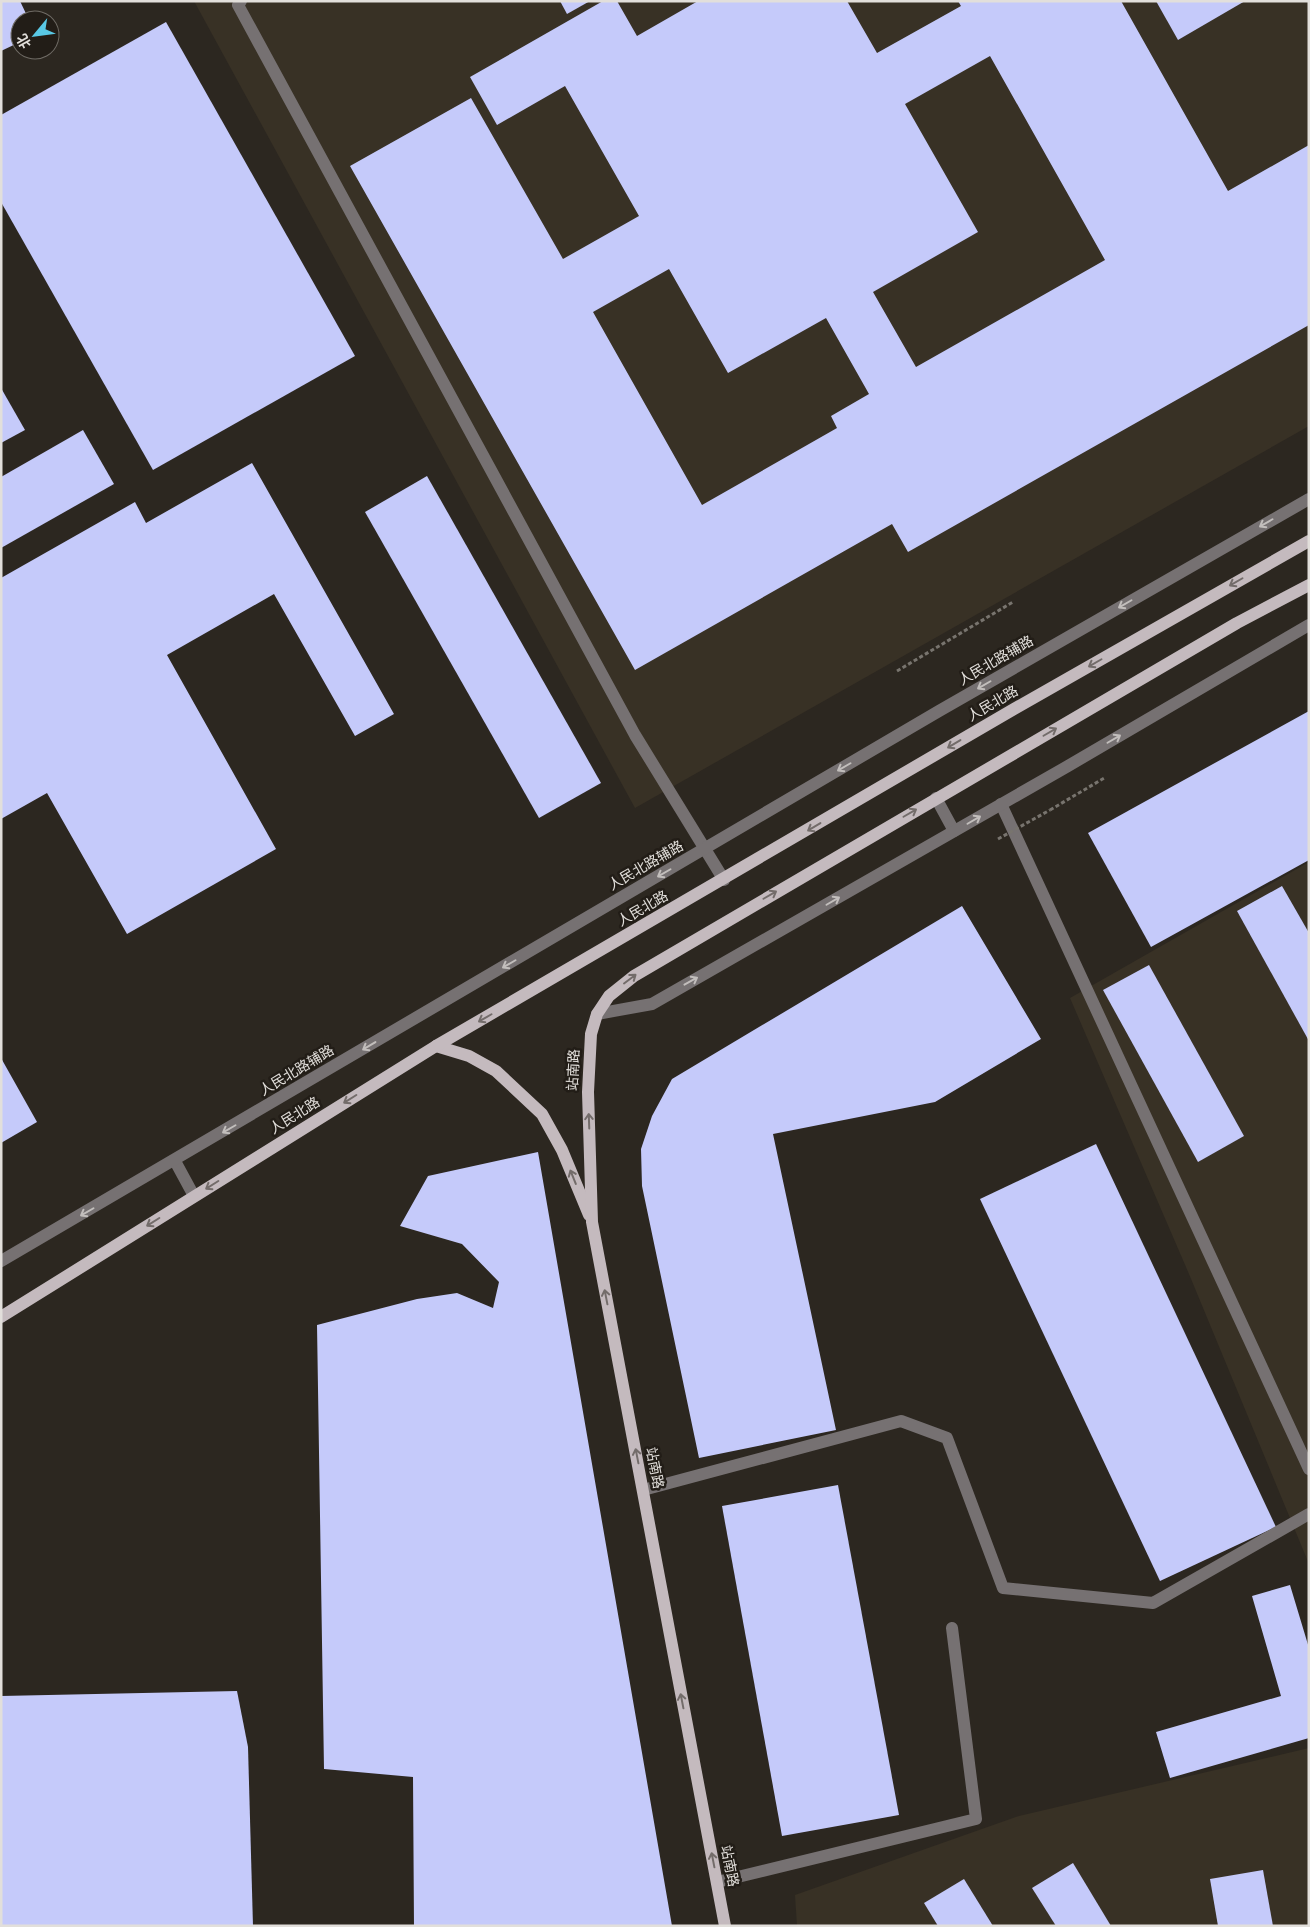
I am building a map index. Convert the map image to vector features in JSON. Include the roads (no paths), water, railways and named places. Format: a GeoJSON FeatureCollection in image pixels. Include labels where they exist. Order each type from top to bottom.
{"type":"FeatureCollection","features":[{"type":"Feature","properties":{"kind":"main road","name":"人民北路"},"geometry":{"type":"LineString","coordinates":[[1,1317],[436,1046],[724,880],[1005,714],[1309,541]]}},
{"type":"Feature","properties":{"kind":"main road"},"geometry":{"type":"LineString","coordinates":[[597,1014],[609,996],[634,976],[1237,623],[1309,585]]}},
{"type":"Feature","properties":{"kind":"main road","name":"站南路"},"geometry":{"type":"LineString","coordinates":[[597,1014],[591,1034],[588,1092],[592,1222],[725,1926]]}},
{"type":"Feature","properties":{"kind":"main road"},"geometry":{"type":"LineString","coordinates":[[436,1046],[469,1056],[496,1070],[542,1114],[562,1150],[592,1222]]}},
{"type":"Feature","properties":{"kind":"street"},"geometry":{"type":"LineString","coordinates":[[241,1],[238,4],[635,736],[706,848],[724,880]]}},
{"type":"Feature","properties":{"kind":"street","name":"人民北路辅路"},"geometry":{"type":"LineString","coordinates":[[1,1261],[939,711],[1309,499]]}},
{"type":"Feature","properties":{"kind":"street"},"geometry":{"type":"LineString","coordinates":[[597,1014],[652,1004],[1002,804],[1309,625]]}},
{"type":"Feature","properties":{"kind":"street"},"geometry":{"type":"LineString","coordinates":[[936,798],[954,831]]}},
{"type":"Feature","properties":{"kind":"street"},"geometry":{"type":"LineString","coordinates":[[1002,804],[1309,1469]]}},
{"type":"Feature","properties":{"kind":"street"},"geometry":{"type":"LineString","coordinates":[[174,1161],[194,1196]]}},
{"type":"Feature","properties":{"kind":"street"},"geometry":{"type":"LineString","coordinates":[[643,1490],[901,1421],[948,1438],[1003,1588],[1153,1603],[1309,1514]]}},
{"type":"Feature","properties":{"kind":"street"},"geometry":{"type":"LineString","coordinates":[[718,1882],[976,1820],[952,1628]]}}]}
